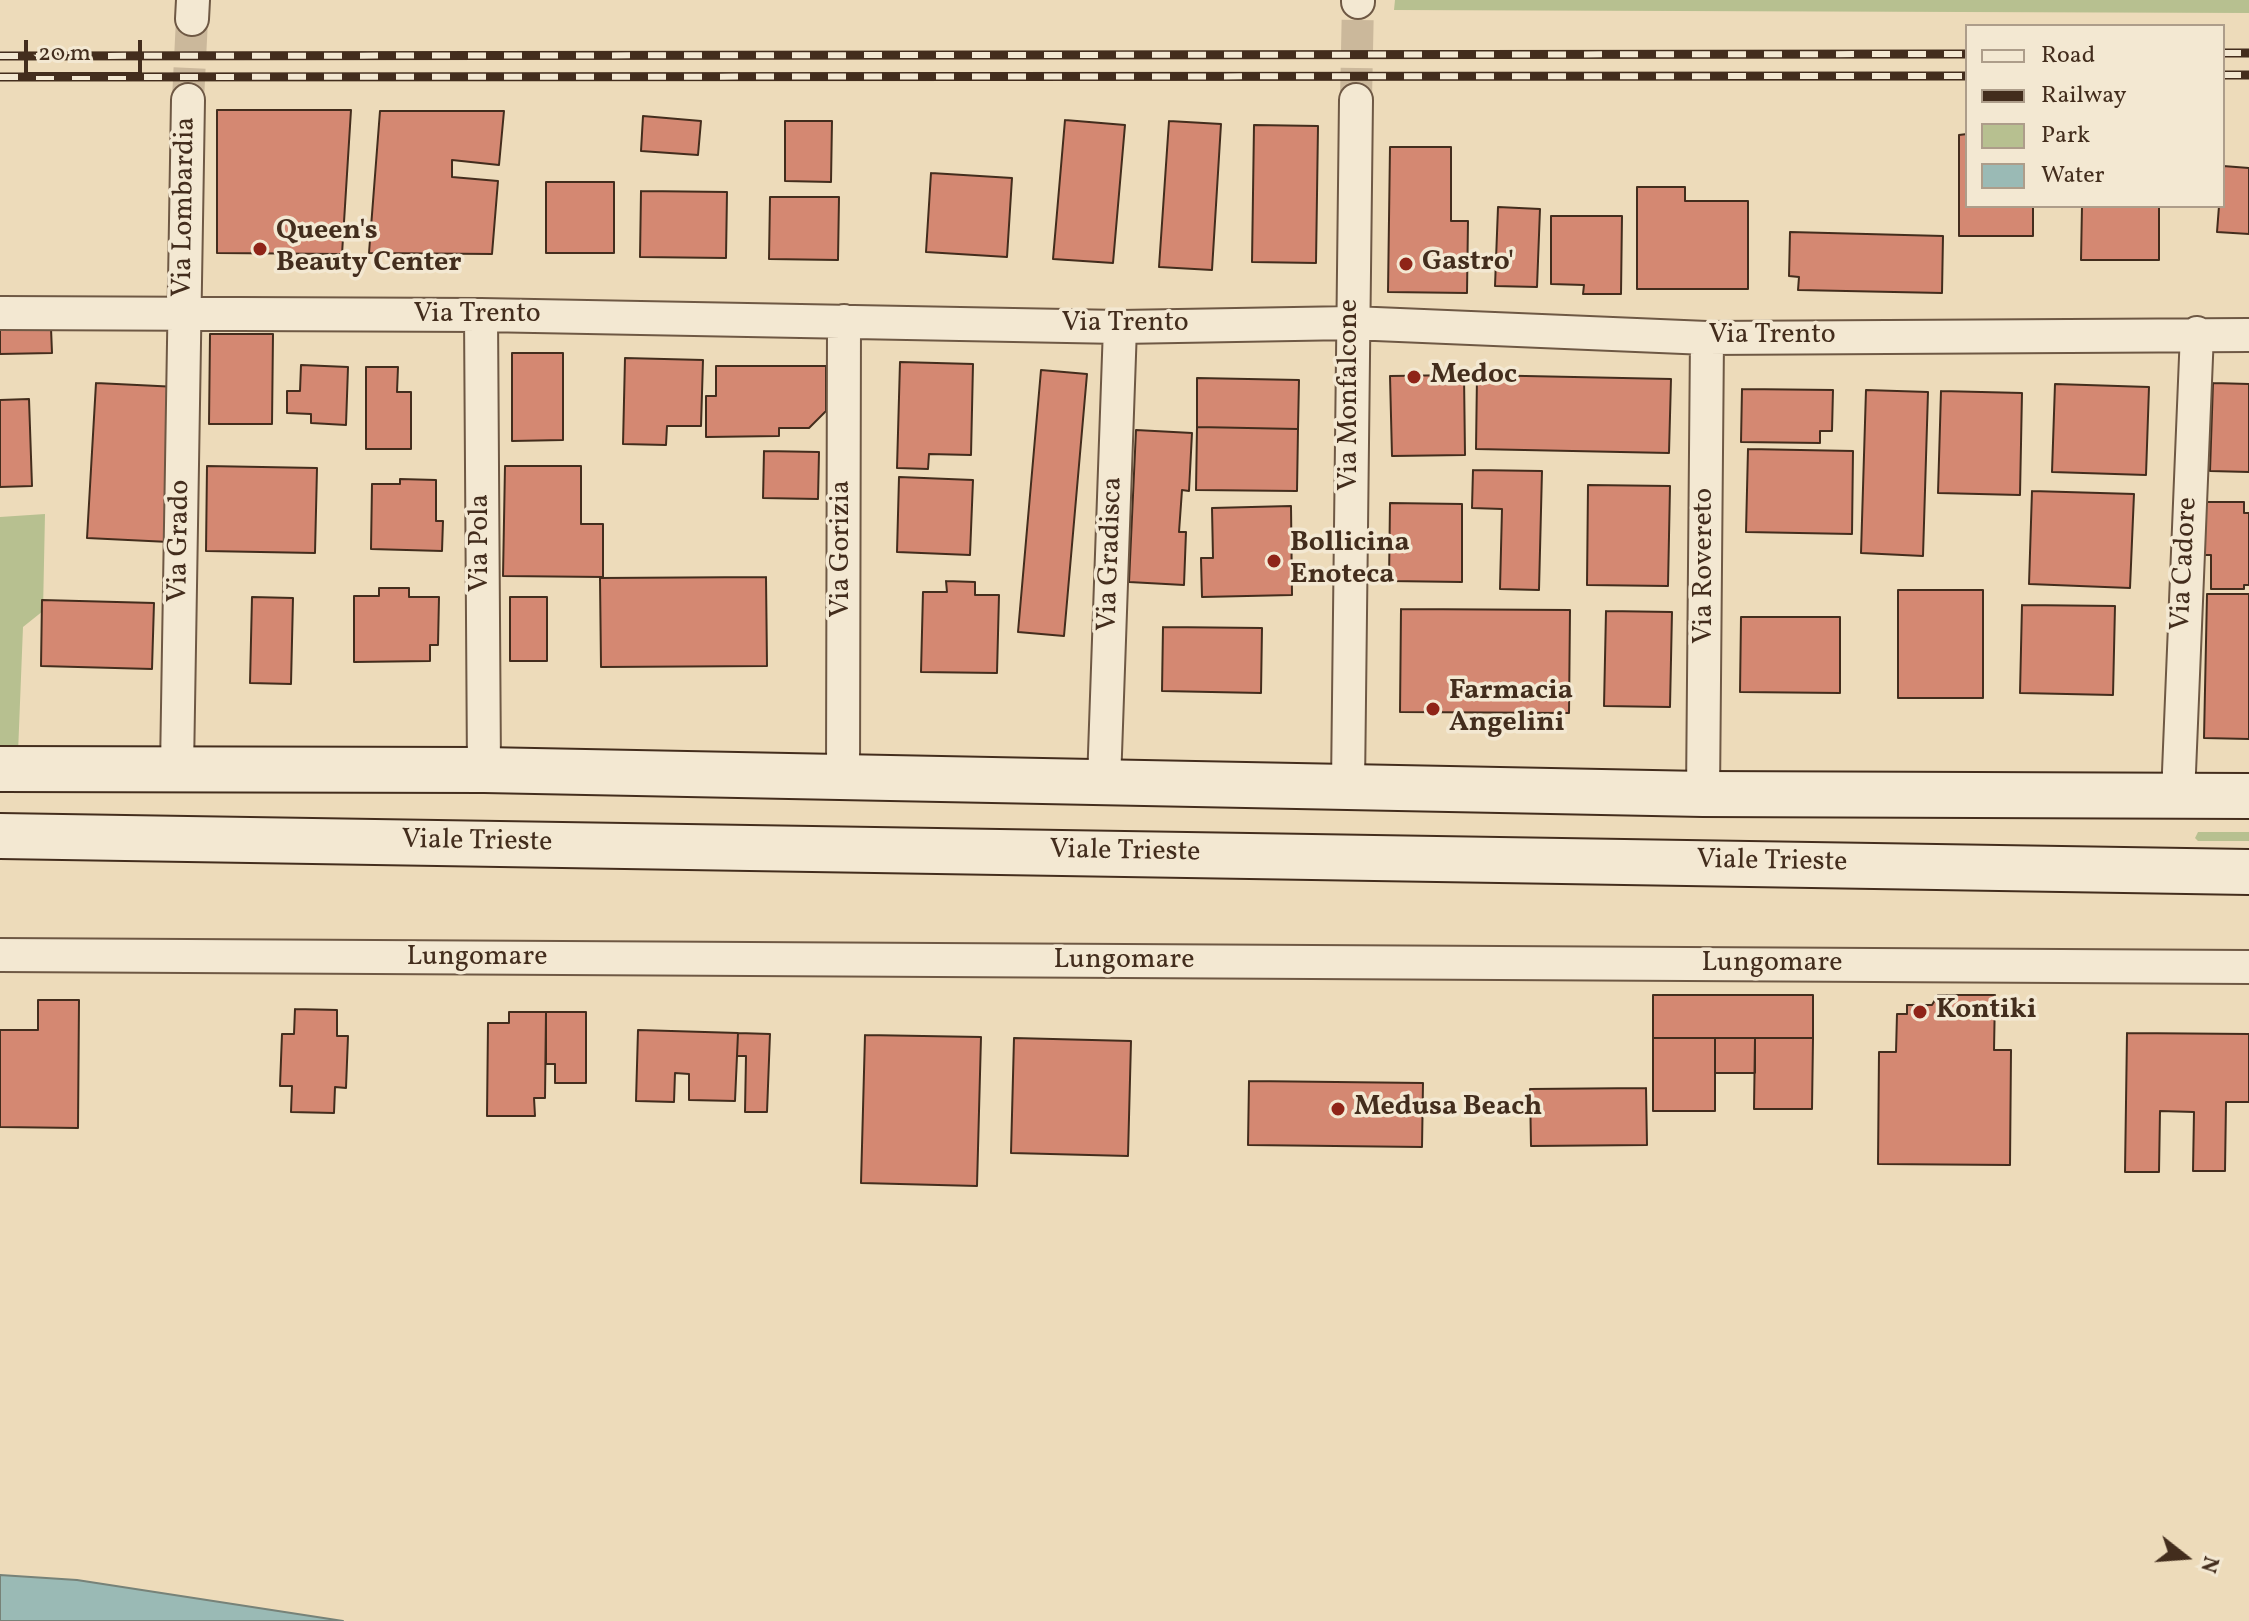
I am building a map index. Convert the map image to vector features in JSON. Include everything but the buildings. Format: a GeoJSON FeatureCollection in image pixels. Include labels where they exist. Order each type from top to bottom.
{"type":"FeatureCollection","features":[{"type":"Feature","properties":{"kind":"street","name":"Via Lombardia"},"geometry":{"type":"LineString","coordinates":[[184,315],[188,100]]}},
{"type":"Feature","properties":{"kind":"street","name":"Via Monfalcone"},"geometry":{"type":"LineString","coordinates":[[1348,785],[1356,100]]}},
{"type":"Feature","properties":{"kind":"street","name":"Via Trento"},"geometry":{"type":"LineString","coordinates":[[0,313],[481,315],[1120,327],[1352,323],[1707,338],[2249,335]]}},
{"type":"Feature","properties":{"kind":"street","name":"Via Grado"},"geometry":{"type":"LineString","coordinates":[[177,768],[184,315]]}},
{"type":"Feature","properties":{"kind":"street","name":"Via Pola"},"geometry":{"type":"LineString","coordinates":[[481,315],[484,770]]}},
{"type":"Feature","properties":{"kind":"street","name":"Via Gorizia"},"geometry":{"type":"LineString","coordinates":[[843,777],[844,321]]}},
{"type":"Feature","properties":{"kind":"street","name":"Via Gradisca"},"geometry":{"type":"LineString","coordinates":[[1104,782],[1120,327]]}},
{"type":"Feature","properties":{"kind":"street","name":"Via Cadore"},"geometry":{"type":"LineString","coordinates":[[2178,796],[2197,333]]}},
{"type":"Feature","properties":{"kind":"street","name":"Via Rovereto"},"geometry":{"type":"LineString","coordinates":[[1703,794],[1707,338]]}},
{"type":"Feature","properties":{"kind":"street"},"geometry":{"type":"LineString","coordinates":[[0,769],[484,770],[1703,794],[2249,796]]}},
{"type":"Feature","properties":{"kind":"street","name":"Viale Trieste"},"geometry":{"type":"LineString","coordinates":[[0,836],[2249,872]]}},
{"type":"Feature","properties":{"kind":"street","name":"Lungomare"},"geometry":{"type":"LineString","coordinates":[[0,955],[2249,967]]}},
{"type":"Feature","properties":{"kind":"green space"},"geometry":{"type":"Polygon","coordinates":[[[1395,0],[2249,0],[2249,13],[1394,10],[1395,0]]]}},
{"type":"Feature","properties":{"kind":"green space"},"geometry":{"type":"Polygon","coordinates":[[[45,514],[43,611],[23,627],[18,753],[0,752],[0,517],[45,514]]]}},
{"type":"Feature","properties":{"kind":"green space"},"geometry":{"type":"Polygon","coordinates":[[[2198,832],[2249,832],[2249,841],[2198,841],[2195,838],[2198,832]]]}},
{"type":"Feature","properties":{"kind":"water"},"geometry":{"type":"Polygon","coordinates":[[[0,1575],[77,1580],[343,1621],[0,1621],[0,1575]]]}},
{"type":"Feature","properties":{"kind":"tunnel"},"geometry":{"type":"LineString","coordinates":[[1356,100],[1358,2]]}},
{"type":"Feature","properties":{"kind":"tunnel"},"geometry":{"type":"LineString","coordinates":[[188,100],[192,19]]}},
{"type":"Feature","properties":{"kind":"railway"},"geometry":{"type":"LineString","coordinates":[[2225,53],[2249,53]]}},
{"type":"Feature","properties":{"kind":"railway"},"geometry":{"type":"LineString","coordinates":[[0,56],[1965,54]]}},
{"type":"Feature","properties":{"kind":"railway"},"geometry":{"type":"LineString","coordinates":[[2225,75],[2249,75]]}},
{"type":"Feature","properties":{"kind":"railway"},"geometry":{"type":"LineString","coordinates":[[0,77],[1965,76]]}},
{"type":"Feature","properties":{"kind":"place","name":"Queen's Beauty Center"},"geometry":{"type":"Point","coordinates":[260,249]}},
{"type":"Feature","properties":{"kind":"place","name":"Gastro'"},"geometry":{"type":"Point","coordinates":[1406,264]}},
{"type":"Feature","properties":{"kind":"place","name":"Medoc"},"geometry":{"type":"Point","coordinates":[1414,377]}},
{"type":"Feature","properties":{"kind":"place","name":"Bollicina Enoteca"},"geometry":{"type":"Point","coordinates":[1274,561]}},
{"type":"Feature","properties":{"kind":"place","name":"Farmacia Angelini"},"geometry":{"type":"Point","coordinates":[1433,709]}},
{"type":"Feature","properties":{"kind":"place","name":"Kontiki"},"geometry":{"type":"Point","coordinates":[1920,1012]}},
{"type":"Feature","properties":{"kind":"place","name":"Medusa Beach"},"geometry":{"type":"Point","coordinates":[1338,1109]}}]}
